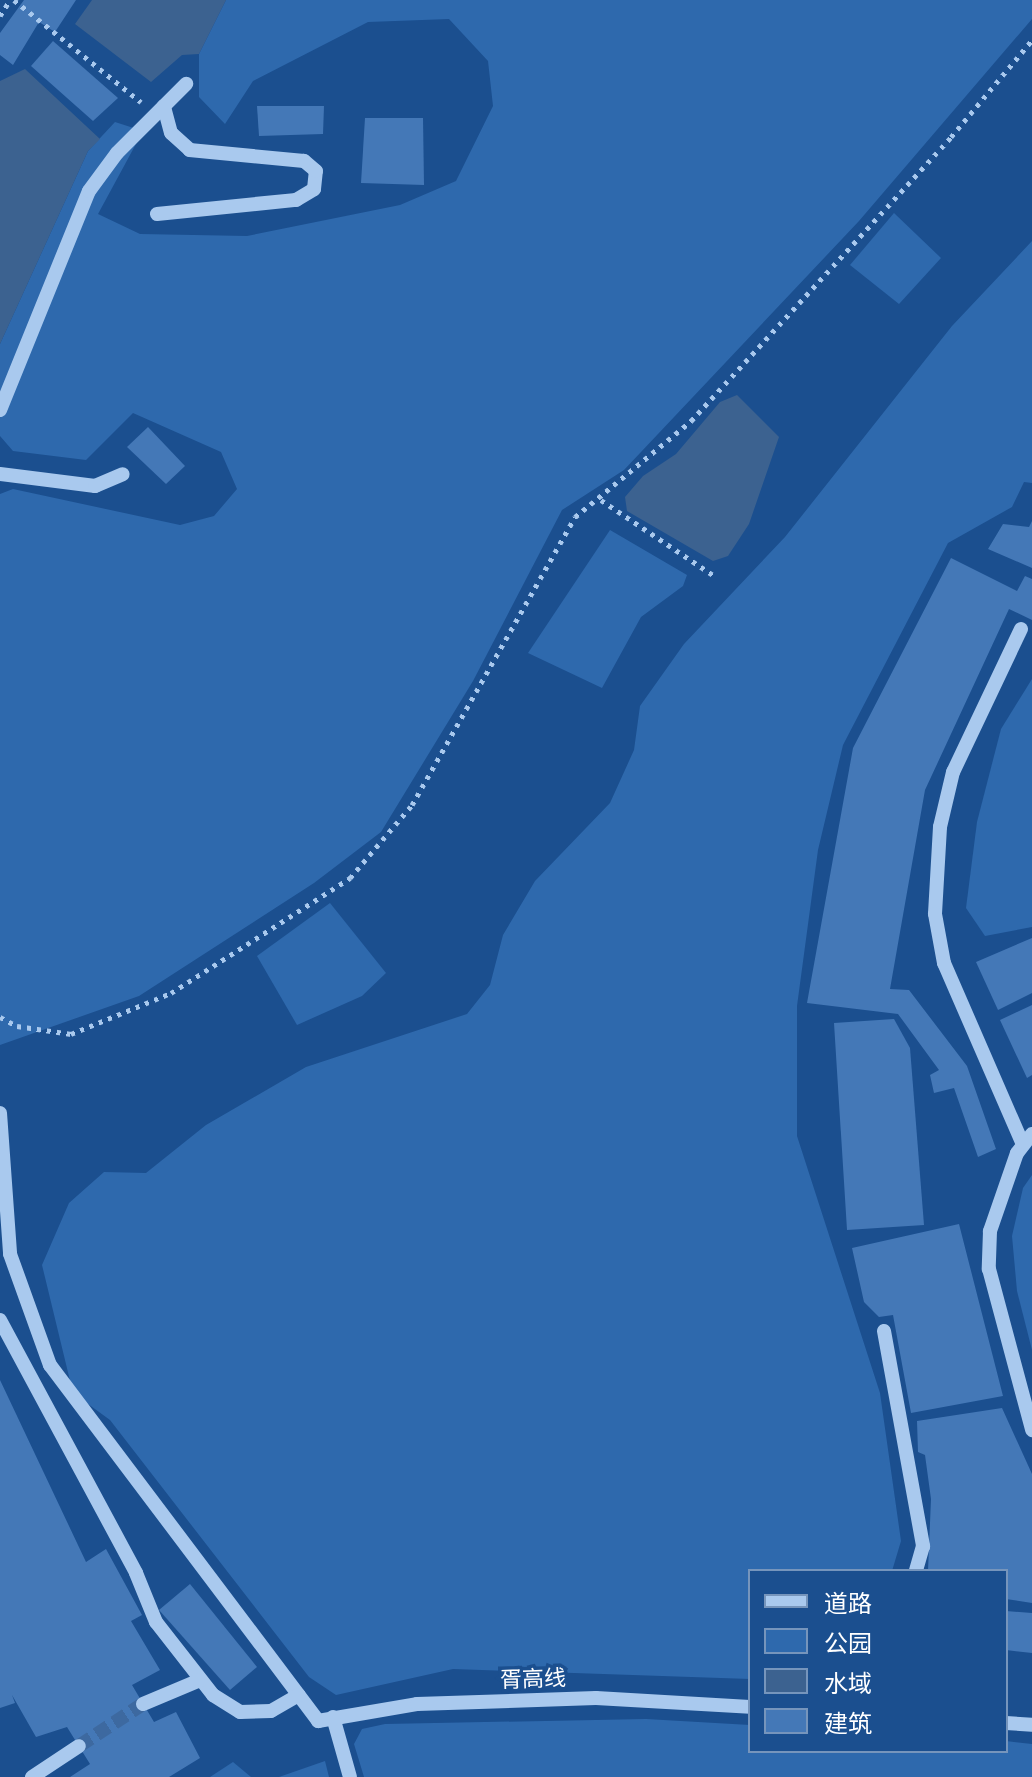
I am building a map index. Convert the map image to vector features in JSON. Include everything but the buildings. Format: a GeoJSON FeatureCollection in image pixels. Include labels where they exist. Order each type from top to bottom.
{"type":"FeatureCollection","features":[{"type":"Feature","properties":{"kind":"street"},"geometry":{"type":"LineString","coordinates":[[0,410],[89,191],[186,84]]}},
{"type":"Feature","properties":{"kind":"street"},"geometry":{"type":"LineString","coordinates":[[157,214],[296,200],[314,189],[316,171],[304,161],[190,150],[171,133],[164,106]]}},
{"type":"Feature","properties":{"kind":"street"},"geometry":{"type":"LineString","coordinates":[[0,474],[95,486],[123,474]]}},
{"type":"Feature","properties":{"kind":"street"},"geometry":{"type":"LineString","coordinates":[[1021,629],[953,772],[940,827],[935,914],[944,963],[1028,1139],[990,1231],[989,1269],[1032,1430]]}},
{"type":"Feature","properties":{"kind":"street"},"geometry":{"type":"LineString","coordinates":[[0,1113],[10,1254],[50,1365],[299,1695],[326,1719],[350,1777]]}},
{"type":"Feature","properties":{"kind":"street"},"geometry":{"type":"LineString","coordinates":[[0,1320],[136,1573],[156,1622],[200,1680],[213,1695],[240,1712],[271,1711],[299,1695]]}},
{"type":"Feature","properties":{"kind":"street"},"geometry":{"type":"LineString","coordinates":[[884,1331],[923,1546],[917,1569]]}},
{"type":"Feature","properties":{"kind":"street"},"geometry":{"type":"LineString","coordinates":[[143,1704],[200,1680]]}},
{"type":"Feature","properties":{"kind":"street","name":"胥高线"},"geometry":{"type":"LineString","coordinates":[[326,1719],[417,1704],[596,1698],[748,1707]]}},
{"type":"Feature","properties":{"kind":"street"},"geometry":{"type":"LineString","coordinates":[[1008,1723],[1032,1725]]}},
{"type":"Feature","properties":{"kind":"street"},"geometry":{"type":"LineString","coordinates":[[32,1777],[79,1746]]}},
{"type":"Feature","properties":{"kind":"path"},"geometry":{"type":"LineString","coordinates":[[0,16],[12,0],[148,108]]}},
{"type":"Feature","properties":{"kind":"path"},"geometry":{"type":"LineString","coordinates":[[0,1017],[17,1026],[71,1034],[171,993],[350,878],[412,805],[575,517],[601,500],[691,421],[951,137],[1032,40]]}},
{"type":"Feature","properties":{"kind":"path"},"geometry":{"type":"LineString","coordinates":[[601,500],[713,575]]}},
{"type":"Feature","properties":{"kind":"green space"},"geometry":{"type":"Polygon","coordinates":[[[226,0],[1032,0],[1032,19],[859,221],[624,470],[562,510],[473,681],[381,832],[314,883],[139,996],[0,1045],[0,494],[13,489],[180,525],[214,516],[237,489],[221,452],[133,413],[86,460],[13,451],[0,436],[0,344],[88,151],[115,122],[143,131],[98,214],[140,234],[247,236],[400,205],[456,181],[493,106],[488,61],[449,19],[368,22],[253,81],[225,124],[199,97],[199,54],[226,0]]]}},
{"type":"Feature","properties":{"kind":"green space"},"geometry":{"type":"Polygon","coordinates":[[[894,213],[941,258],[899,304],[850,265],[894,213]]]}},
{"type":"Feature","properties":{"kind":"green space"},"geometry":{"type":"Polygon","coordinates":[[[1032,241],[1032,483],[1024,482],[1012,507],[948,543],[843,745],[818,850],[797,1006],[797,1136],[880,1393],[901,1541],[893,1569],[748,1569],[748,1679],[453,1669],[336,1695],[309,1677],[110,1420],[73,1393],[42,1265],[69,1203],[104,1172],[146,1173],[206,1125],[306,1067],[467,1014],[490,985],[503,935],[535,881],[610,803],[634,750],[640,706],[684,644],[785,537],[952,326],[1032,241]]]}},
{"type":"Feature","properties":{"kind":"green space"},"geometry":{"type":"Polygon","coordinates":[[[610,530],[687,575],[683,586],[641,617],[602,688],[528,653],[610,530]]]}},
{"type":"Feature","properties":{"kind":"green space"},"geometry":{"type":"Polygon","coordinates":[[[1032,679],[1032,927],[985,936],[966,908],[977,822],[1001,729],[1032,679]]]}},
{"type":"Feature","properties":{"kind":"green space"},"geometry":{"type":"Polygon","coordinates":[[[330,903],[386,973],[362,996],[297,1025],[257,956],[330,903]]]}},
{"type":"Feature","properties":{"kind":"green space"},"geometry":{"type":"Polygon","coordinates":[[[1032,1175],[1032,1350],[1017,1291],[1012,1236],[1023,1188],[1032,1175]]]}},
{"type":"Feature","properties":{"kind":"green space"},"geometry":{"type":"Polygon","coordinates":[[[646,1719],[748,1725],[748,1753],[1008,1753],[1008,1741],[1032,1744],[1032,1777],[364,1777],[354,1744],[362,1729],[385,1724],[646,1719]]]}},
{"type":"Feature","properties":{"kind":"green space"},"geometry":{"type":"Polygon","coordinates":[[[325,1761],[329,1777],[279,1777],[325,1761]]]}},
{"type":"Feature","properties":{"kind":"green space"},"geometry":{"type":"Polygon","coordinates":[[[233,1762],[251,1777],[210,1777],[233,1762]]]}},
{"type":"Feature","properties":{"kind":"water"},"geometry":{"type":"Polygon","coordinates":[[[92,0],[226,0],[199,54],[182,55],[151,82],[75,24],[92,0]]]}},
{"type":"Feature","properties":{"kind":"water"},"geometry":{"type":"Polygon","coordinates":[[[25,69],[100,139],[88,151],[0,344],[0,81],[25,69]]]}},
{"type":"Feature","properties":{"kind":"water"},"geometry":{"type":"Polygon","coordinates":[[[737,395],[779,437],[749,524],[728,556],[713,561],[627,511],[625,497],[643,476],[676,454],[720,402],[737,395]]]}},
{"type":"Feature","properties":{"kind":"tunnel"},"geometry":{"type":"LineString","coordinates":[[79,1746],[143,1704]]}}]}
